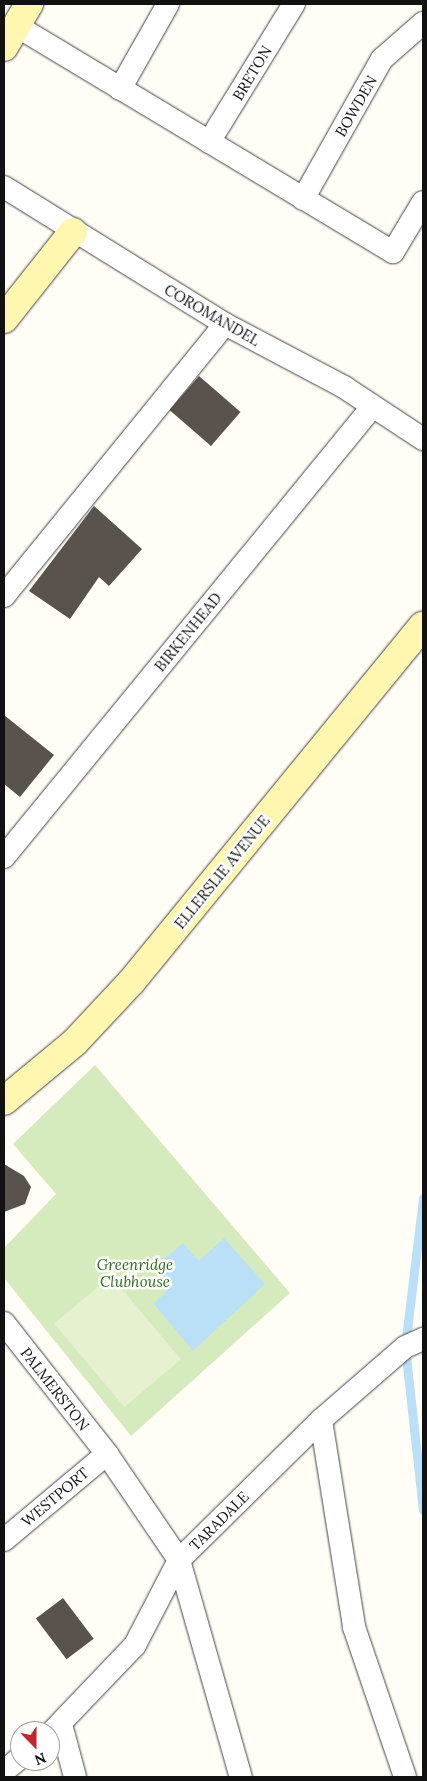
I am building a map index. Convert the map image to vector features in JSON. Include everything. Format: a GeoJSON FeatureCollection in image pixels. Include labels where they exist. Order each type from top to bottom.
{"type":"FeatureCollection","features":[{"type":"Feature","properties":{"kind":"street"},"geometry":{"type":"LineString","coordinates":[[120,89],[168,4]]}},
{"type":"Feature","properties":{"kind":"street","name":"BRETON"},"geometry":{"type":"LineString","coordinates":[[210,142],[294,4]]}},
{"type":"Feature","properties":{"kind":"street","name":"BOWDEN"},"geometry":{"type":"LineString","coordinates":[[303,199],[382,59],[423,23]]}},
{"type":"Feature","properties":{"kind":"street"},"geometry":{"type":"LineString","coordinates":[[16,25],[393,252],[423,202]]}},
{"type":"Feature","properties":{"kind":"street","name":"COROMANDEL"},"geometry":{"type":"LineString","coordinates":[[4,187],[225,324],[344,387],[423,439]]}},
{"type":"Feature","properties":{"kind":"street"},"geometry":{"type":"LineString","coordinates":[[4,319],[74,232]]}},
{"type":"Feature","properties":{"kind":"street"},"geometry":{"type":"LineString","coordinates":[[4,596],[225,324]]}},
{"type":"Feature","properties":{"kind":"street","name":"BIRKENHEAD"},"geometry":{"type":"LineString","coordinates":[[4,857],[372,407]]}},
{"type":"Feature","properties":{"kind":"street","name":"ELLERSLIE AVENUE"},"geometry":{"type":"LineString","coordinates":[[4,1101],[75,1042],[132,981],[423,626]]}},
{"type":"Feature","properties":{"kind":"street","name":"PALMERSTON"},"geometry":{"type":"LineString","coordinates":[[5,1327],[107,1454],[179,1560],[241,1777]]}},
{"type":"Feature","properties":{"kind":"street","name":"TARADALE"},"geometry":{"type":"LineString","coordinates":[[60,1725],[135,1645],[179,1560],[321,1420],[405,1347],[423,1339]]}},
{"type":"Feature","properties":{"kind":"street"},"geometry":{"type":"LineString","coordinates":[[321,1420],[354,1627],[405,1777]]}},
{"type":"Feature","properties":{"kind":"street","name":"WESTPORT"},"geometry":{"type":"LineString","coordinates":[[4,1540],[107,1454]]}},
{"type":"Feature","properties":{"kind":"street"},"geometry":{"type":"LineString","coordinates":[[60,1739],[75,1777]]}},
{"type":"Feature","properties":{"kind":"green space","name":"Greenridge Clubhouse"},"geometry":{"type":"Polygon","coordinates":[[[95,1065],[290,1293],[131,1436],[4,1278],[4,1248],[56,1194],[13,1144],[95,1065]]]}},
{"type":"Feature","properties":{"kind":"green space"},"geometry":{"type":"Polygon","coordinates":[[[111,1276],[181,1359],[124,1407],[54,1324],[111,1276]]]}},
{"type":"Feature","properties":{"kind":"water"},"geometry":{"type":"Polygon","coordinates":[[[224,1238],[265,1284],[193,1351],[154,1304],[173,1284],[157,1266],[183,1243],[199,1261],[224,1238]]]}},
{"type":"Feature","properties":{"kind":"building"},"geometry":{"type":"Polygon","coordinates":[[[199,376],[241,412],[211,446],[169,410],[199,376]]]}},
{"type":"Feature","properties":{"kind":"building"},"geometry":{"type":"Polygon","coordinates":[[[94,506],[142,549],[109,586],[99,577],[70,619],[29,591],[94,506]]]}},
{"type":"Feature","properties":{"kind":"building"},"geometry":{"type":"Polygon","coordinates":[[[4,715],[54,755],[20,797],[4,784],[4,715]]]}},
{"type":"Feature","properties":{"kind":"building"},"geometry":{"type":"Polygon","coordinates":[[[4,1164],[24,1176],[31,1187],[25,1204],[4,1212],[4,1164]]]}},
{"type":"Feature","properties":{"kind":"building"},"geometry":{"type":"Polygon","coordinates":[[[63,1598],[94,1639],[67,1659],[36,1618],[63,1598]]]}},
{"type":"Feature","properties":{"kind":"waterway"},"geometry":{"type":"LineString","coordinates":[[423,1198],[405,1347],[423,1510]]}}]}
